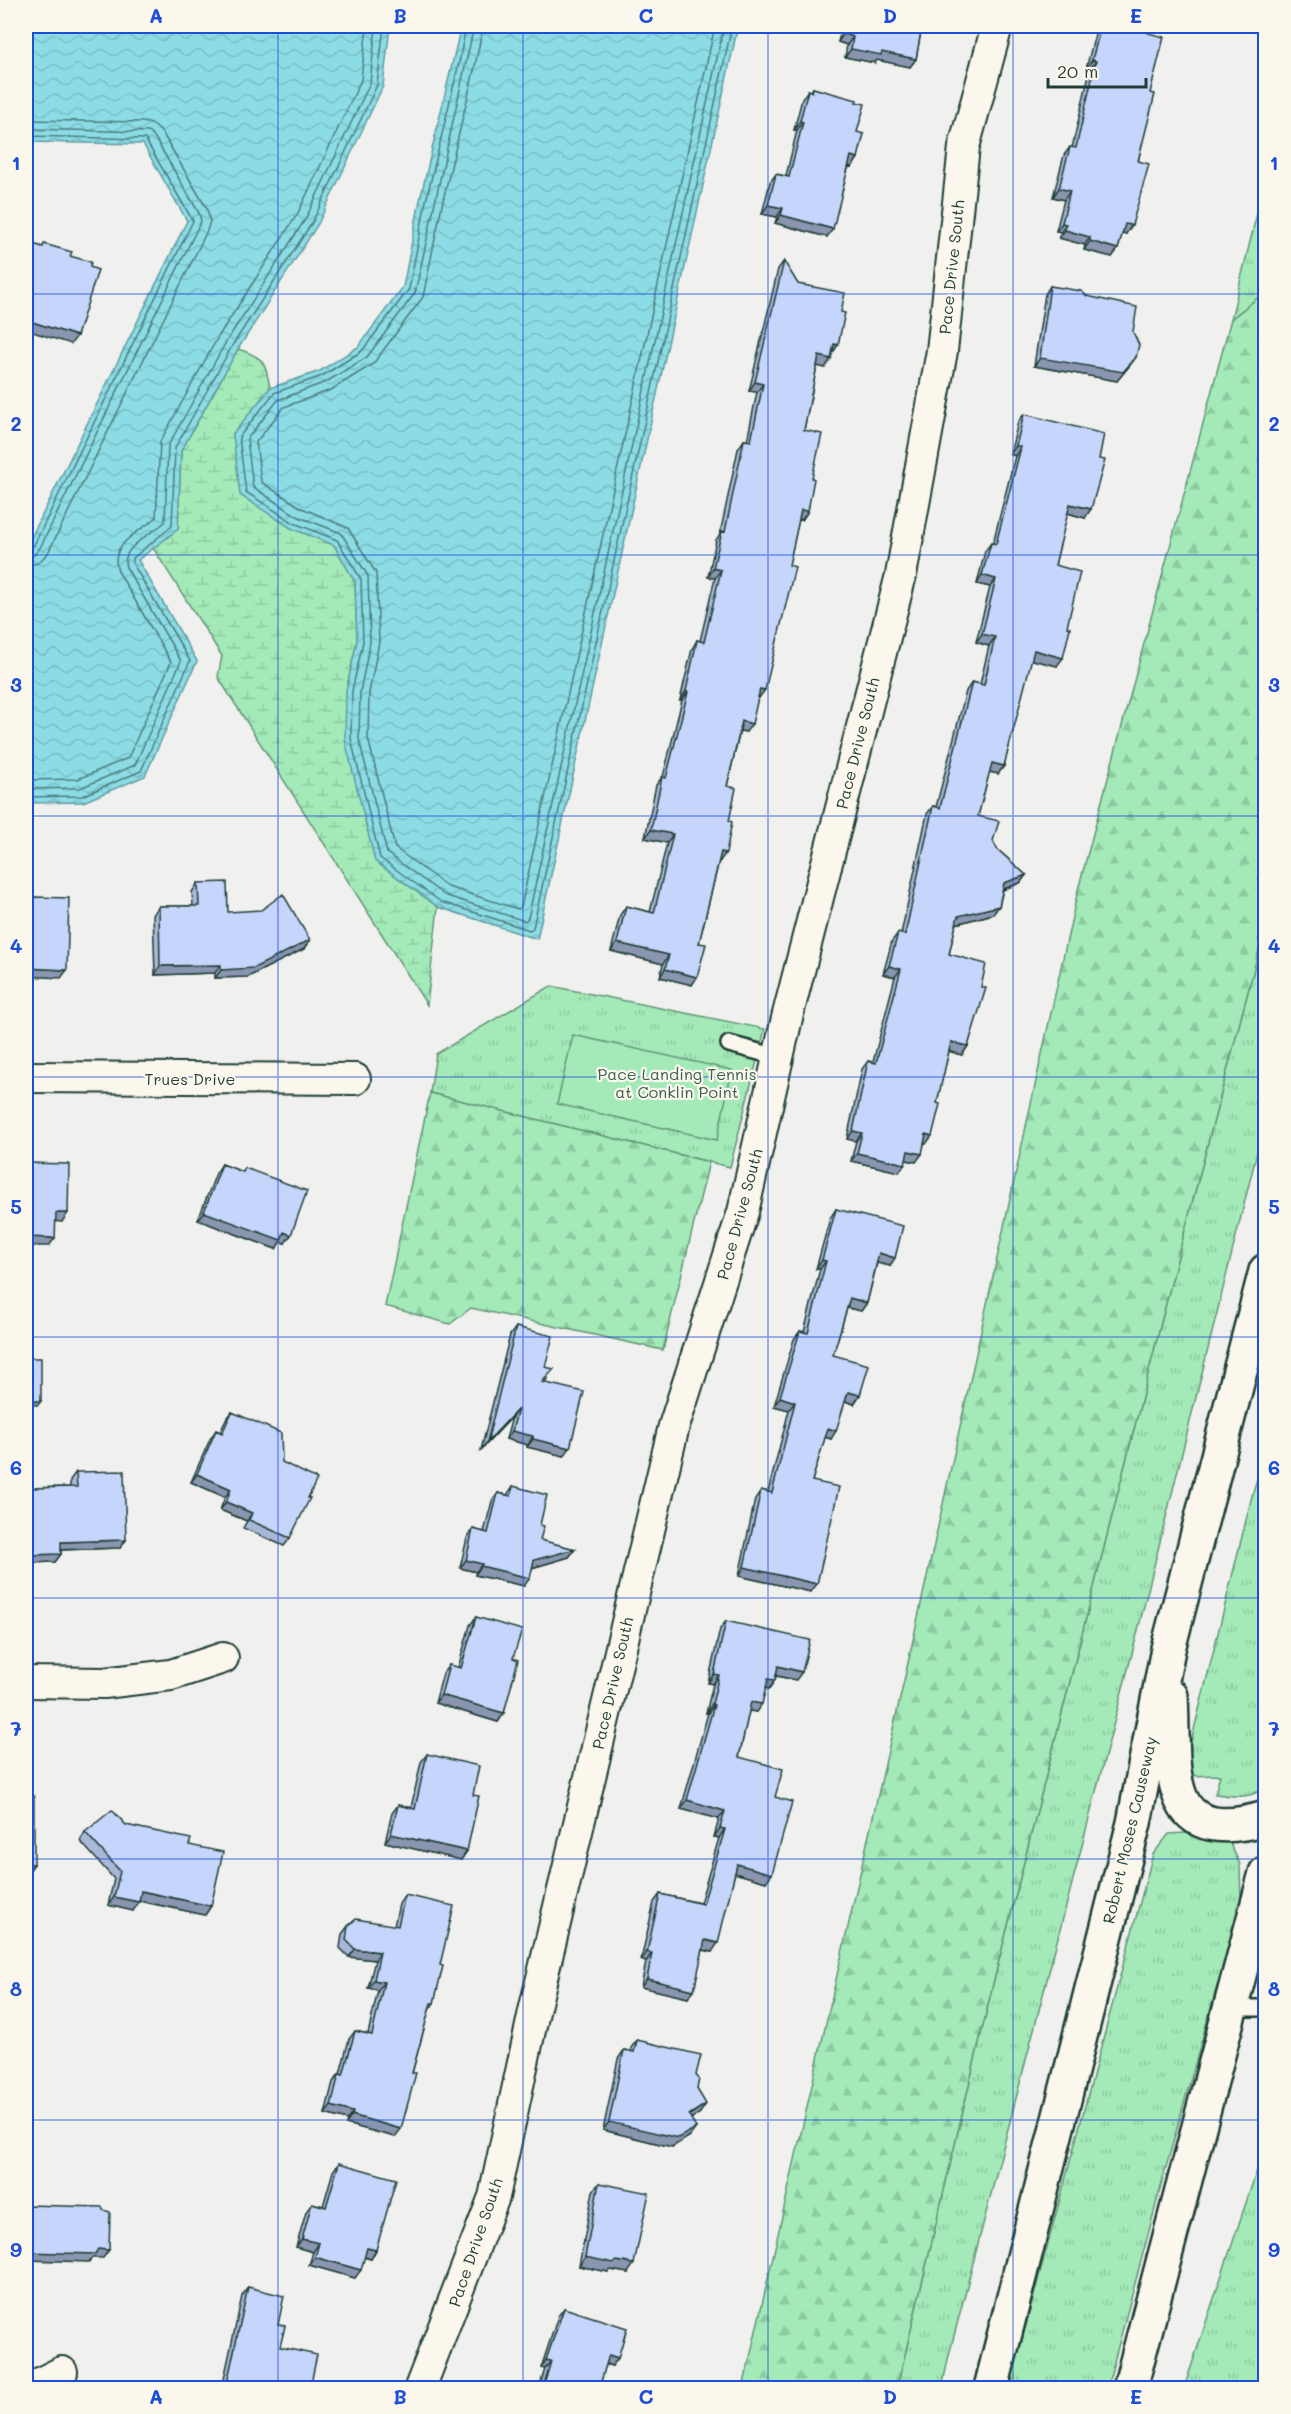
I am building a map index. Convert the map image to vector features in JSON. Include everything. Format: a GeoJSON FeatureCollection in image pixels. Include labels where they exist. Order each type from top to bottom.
{"type":"FeatureCollection","features":[{"type":"Feature","properties":{"kind":"highway","name":"Robert Moses Causeway"},"geometry":{"type":"LineString","coordinates":[[991,2388],[1134,1823],[1168,1649],[1260,1303],[1266,1271]]}},
{"type":"Feature","properties":{"kind":"highway"},"geometry":{"type":"LineString","coordinates":[[1168,1649],[1175,1785],[1180,1801],[1200,1820],[1215,1824],[1230,1826],[1266,1818]]}},
{"type":"Feature","properties":{"kind":"highway"},"geometry":{"type":"LineString","coordinates":[[1130,2388],[1266,1873]]}},
{"type":"Feature","properties":{"kind":"street","name":"Pace Drive South"},"geometry":{"type":"LineString","coordinates":[[420,2388],[494,2197],[535,2007],[674,1426],[743,1212],[778,1057],[901,575],[942,351],[964,147],[997,26]]}},
{"type":"Feature","properties":{"kind":"street","name":"Trues Drive"},"geometry":{"type":"LineString","coordinates":[[26,1077],[355,1079]]}},
{"type":"Feature","properties":{"kind":"street"},"geometry":{"type":"LineString","coordinates":[[26,1682],[105,1683],[160,1677],[223,1658]]}},
{"type":"Feature","properties":{"kind":"street"},"geometry":{"type":"LineString","coordinates":[[30,2388],[62,2372]]}},
{"type":"Feature","properties":{"kind":"lane"},"geometry":{"type":"LineString","coordinates":[[729,1044],[778,1057]]}},
{"type":"Feature","properties":{"kind":"lane"},"geometry":{"type":"LineString","coordinates":[[1231,2008],[1266,2008]]}},
{"type":"Feature","properties":{"kind":"green space"},"geometry":{"type":"Polygon","coordinates":[[[1265,181],[1265,292],[1231,319],[1265,181]]]}},
{"type":"Feature","properties":{"kind":"green space"},"geometry":{"type":"Polygon","coordinates":[[[1265,292],[1265,927],[1177,1260],[992,1988],[897,2388],[743,2388],[906,1672],[1078,890],[1231,319],[1265,292]]]}},
{"type":"Feature","properties":{"kind":"green space"},"geometry":{"type":"Polygon","coordinates":[[[238,349],[253,355],[262,362],[267,372],[270,388],[233,434],[291,528],[334,545],[355,582],[357,641],[346,691],[375,861],[438,907],[427,1005],[218,677],[222,656],[153,548],[178,529],[181,451],[238,349]]]}},
{"type":"Feature","properties":{"kind":"green space"},"geometry":{"type":"Polygon","coordinates":[[[1265,927],[1265,1120],[1135,1642],[942,2388],[897,2388],[992,1988],[1177,1260],[1265,927]]]}},
{"type":"Feature","properties":{"kind":"green space","name":"Pace Landing Tennis at Conklin Point"},"geometry":{"type":"Polygon","coordinates":[[[551,986],[765,1029],[730,1167],[430,1093],[436,1054],[551,986]]]}},
{"type":"Feature","properties":{"kind":"green space"},"geometry":{"type":"Polygon","coordinates":[[[573,1035],[732,1070],[717,1140],[557,1104],[573,1035]]]}},
{"type":"Feature","properties":{"kind":"green space"},"geometry":{"type":"Polygon","coordinates":[[[430,1093],[709,1162],[663,1350],[471,1308],[450,1324],[385,1306],[430,1093]]]}},
{"type":"Feature","properties":{"kind":"green space"},"geometry":{"type":"Polygon","coordinates":[[[1265,1453],[1265,1784],[1249,1795],[1215,1794],[1220,1775],[1190,1776],[1185,1766],[1253,1492],[1265,1453]]]}},
{"type":"Feature","properties":{"kind":"green space"},"geometry":{"type":"Polygon","coordinates":[[[1186,1833],[1230,1843],[1240,1865],[1241,1901],[1107,2388],[1009,2388],[1153,1854],[1169,1834],[1186,1833]]]}},
{"type":"Feature","properties":{"kind":"green space"},"geometry":{"type":"Polygon","coordinates":[[[1265,2146],[1265,2388],[1184,2388],[1265,2146]]]}},
{"type":"Feature","properties":{"kind":"water"},"geometry":{"type":"Polygon","coordinates":[[[26,26],[390,26],[383,86],[318,224],[238,349],[181,451],[178,529],[138,560],[197,661],[145,776],[83,802],[26,803],[26,548],[187,221],[143,144],[26,142],[26,26]]]}},
{"type":"Feature","properties":{"kind":"water"},"geometry":{"type":"Polygon","coordinates":[[[461,26],[738,26],[537,939],[438,907],[375,861],[345,740],[346,691],[357,641],[355,582],[334,545],[291,528],[240,495],[233,434],[270,388],[320,371],[358,347],[403,287],[420,200],[461,26]]]}},
{"type":"Feature","properties":{"kind":"building"},"geometry":{"type":"Polygon","coordinates":[[[846,26],[922,26],[916,59],[851,49],[853,37],[844,33],[846,26]]]}},
{"type":"Feature","properties":{"kind":"building"},"geometry":{"type":"Polygon","coordinates":[[[1101,26],[1124,26],[1148,30],[1148,33],[1164,37],[1150,93],[1155,94],[1138,161],[1149,164],[1132,225],[1125,224],[1118,249],[1090,241],[1090,237],[1065,230],[1066,224],[1062,223],[1070,191],[1059,188],[1070,147],[1076,148],[1096,61],[1092,60],[1101,26]]]}},
{"type":"Feature","properties":{"kind":"building"},"geometry":{"type":"Polygon","coordinates":[[[813,88],[865,104],[857,132],[864,134],[858,158],[851,156],[833,229],[781,215],[783,208],[768,205],[776,174],[789,177],[803,122],[800,121],[808,90],[812,92],[813,88]]]}},
{"type":"Feature","properties":{"kind":"building"},"geometry":{"type":"Polygon","coordinates":[[[26,242],[43,247],[44,244],[72,252],[70,256],[91,262],[90,267],[98,270],[77,336],[26,320],[26,242]]]}},
{"type":"Feature","properties":{"kind":"building"},"geometry":{"type":"Polygon","coordinates":[[[784,261],[798,284],[845,293],[841,312],[845,313],[838,345],[834,344],[831,359],[819,356],[804,430],[822,434],[812,478],[814,479],[808,511],[801,510],[789,565],[795,567],[765,690],[760,689],[752,724],[742,721],[727,786],[736,788],[729,821],[732,822],[726,853],[721,852],[699,943],[706,944],[697,977],[665,969],[669,955],[617,943],[626,906],[654,913],[673,834],[651,830],[662,777],[666,778],[688,692],[686,691],[697,640],[704,642],[721,570],[713,568],[722,531],[725,532],[744,440],[751,441],[763,384],[755,382],[784,261]]]}},
{"type":"Feature","properties":{"kind":"building"},"geometry":{"type":"Polygon","coordinates":[[[1050,286],[1081,291],[1087,296],[1137,307],[1133,332],[1139,345],[1136,357],[1123,372],[1040,358],[1050,286]]]}},
{"type":"Feature","properties":{"kind":"building"},"geometry":{"type":"Polygon","coordinates":[[[1024,414],[1104,434],[1099,459],[1105,460],[1091,509],[1070,504],[1055,565],[1080,572],[1067,627],[1070,628],[1063,658],[1034,650],[1004,766],[992,763],[978,816],[999,821],[993,841],[997,849],[1026,875],[1004,883],[999,906],[958,916],[949,954],[986,964],[981,987],[986,988],[968,1046],[951,1042],[932,1136],[926,1134],[922,1154],[908,1151],[905,1164],[857,1153],[862,1133],[853,1131],[868,1061],[876,1063],[901,969],[889,966],[898,933],[905,935],[933,806],[940,808],[972,682],[984,685],[995,637],[982,634],[996,579],[982,575],[991,543],[996,544],[1021,447],[1016,446],[1024,414]]]}},
{"type":"Feature","properties":{"kind":"building"},"geometry":{"type":"Polygon","coordinates":[[[227,882],[228,912],[261,910],[283,894],[310,940],[254,968],[221,970],[221,965],[160,966],[159,906],[199,906],[198,883],[227,882]]]}},
{"type":"Feature","properties":{"kind":"building"},"geometry":{"type":"Polygon","coordinates":[[[34,897],[69,898],[67,970],[26,968],[26,907],[33,907],[34,897]]]}},
{"type":"Feature","properties":{"kind":"building"},"geometry":{"type":"Polygon","coordinates":[[[26,1163],[69,1164],[68,1213],[56,1213],[55,1238],[26,1237],[26,1163]]]}},
{"type":"Feature","properties":{"kind":"building"},"geometry":{"type":"Polygon","coordinates":[[[222,1164],[243,1172],[245,1168],[307,1191],[291,1235],[284,1232],[281,1240],[204,1212],[222,1164]]]}},
{"type":"Feature","properties":{"kind":"building"},"geometry":{"type":"Polygon","coordinates":[[[836,1209],[903,1226],[895,1258],[879,1253],[867,1303],[850,1298],[833,1355],[869,1365],[860,1395],[848,1392],[836,1431],[828,1428],[812,1481],[839,1487],[817,1584],[744,1567],[761,1490],[772,1493],[795,1402],[780,1397],[800,1331],[808,1333],[826,1261],[822,1260],[836,1209]]]}},
{"type":"Feature","properties":{"kind":"building"},"geometry":{"type":"Polygon","coordinates":[[[516,1327],[553,1336],[545,1367],[554,1369],[542,1382],[584,1392],[570,1448],[512,1431],[518,1409],[487,1442],[516,1327]]]}},
{"type":"Feature","properties":{"kind":"building"},"geometry":{"type":"Polygon","coordinates":[[[26,1358],[41,1358],[41,1401],[26,1401],[26,1358]]]}},
{"type":"Feature","properties":{"kind":"building"},"geometry":{"type":"Polygon","coordinates":[[[232,1412],[281,1433],[282,1462],[317,1479],[290,1538],[249,1520],[252,1513],[226,1502],[231,1489],[197,1474],[216,1430],[222,1433],[232,1412]]]}},
{"type":"Feature","properties":{"kind":"building"},"geometry":{"type":"Polygon","coordinates":[[[124,1471],[126,1540],[61,1542],[61,1554],[26,1555],[26,1488],[77,1487],[76,1472],[124,1471]]]}},
{"type":"Feature","properties":{"kind":"building"},"geometry":{"type":"Polygon","coordinates":[[[513,1486],[547,1495],[540,1525],[544,1526],[540,1540],[575,1549],[534,1560],[530,1578],[466,1560],[473,1529],[488,1533],[498,1493],[511,1496],[513,1486]]]}},
{"type":"Feature","properties":{"kind":"building"},"geometry":{"type":"Polygon","coordinates":[[[476,1617],[522,1630],[513,1658],[518,1660],[504,1713],[441,1695],[449,1665],[461,1668],[476,1617]]]}},
{"type":"Feature","properties":{"kind":"building"},"geometry":{"type":"Polygon","coordinates":[[[726,1621],[810,1640],[802,1672],[778,1666],[775,1680],[768,1679],[762,1704],[751,1702],[739,1757],[783,1769],[775,1797],[792,1802],[772,1874],[737,1864],[718,1943],[705,1940],[694,1990],[647,1979],[652,1953],[647,1952],[660,1894],[703,1904],[725,1829],[720,1828],[725,1811],[687,1800],[714,1705],[712,1704],[719,1675],[714,1674],[726,1621]]]}},
{"type":"Feature","properties":{"kind":"building"},"geometry":{"type":"Polygon","coordinates":[[[427,1754],[479,1766],[473,1795],[479,1796],[467,1851],[391,1834],[398,1805],[415,1809],[427,1754]]]}},
{"type":"Feature","properties":{"kind":"building"},"geometry":{"type":"Polygon","coordinates":[[[26,1796],[34,1796],[34,1864],[26,1864],[26,1796]]]}},
{"type":"Feature","properties":{"kind":"building"},"geometry":{"type":"Polygon","coordinates":[[[112,1810],[126,1825],[191,1839],[189,1845],[223,1852],[211,1906],[141,1891],[139,1902],[114,1897],[120,1871],[85,1832],[112,1810]]]}},
{"type":"Feature","properties":{"kind":"building"},"geometry":{"type":"Polygon","coordinates":[[[405,1895],[454,1906],[440,1965],[443,1966],[412,2073],[416,2073],[401,2129],[352,2115],[353,2112],[331,2106],[339,2074],[343,2075],[355,2031],[372,2035],[384,1982],[374,1980],[380,1952],[355,1949],[346,1940],[348,1926],[356,1919],[398,1926],[405,1895]]]}},
{"type":"Feature","properties":{"kind":"building"},"geometry":{"type":"Polygon","coordinates":[[[637,2040],[701,2055],[696,2075],[699,2079],[697,2089],[706,2104],[689,2115],[696,2128],[678,2138],[609,2122],[624,2050],[634,2052],[637,2040]]]}},
{"type":"Feature","properties":{"kind":"building"},"geometry":{"type":"Polygon","coordinates":[[[339,2163],[396,2179],[376,2250],[367,2248],[361,2270],[315,2257],[319,2243],[302,2239],[312,2203],[326,2207],[339,2163]]]}},
{"type":"Feature","properties":{"kind":"building"},"geometry":{"type":"Polygon","coordinates":[[[599,2183],[649,2193],[634,2264],[617,2261],[614,2263],[585,2257],[599,2183]]]}},
{"type":"Feature","properties":{"kind":"building"},"geometry":{"type":"Polygon","coordinates":[[[26,2205],[102,2207],[103,2210],[110,2212],[109,2250],[98,2249],[95,2254],[26,2252],[26,2205]]]}},
{"type":"Feature","properties":{"kind":"building"},"geometry":{"type":"Polygon","coordinates":[[[248,2287],[284,2296],[278,2325],[285,2326],[280,2347],[317,2355],[310,2388],[226,2388],[248,2287]]]}},
{"type":"Feature","properties":{"kind":"building"},"geometry":{"type":"Polygon","coordinates":[[[564,2308],[627,2328],[618,2358],[609,2355],[599,2388],[543,2388],[551,2361],[546,2360],[564,2308]]]}}]}
